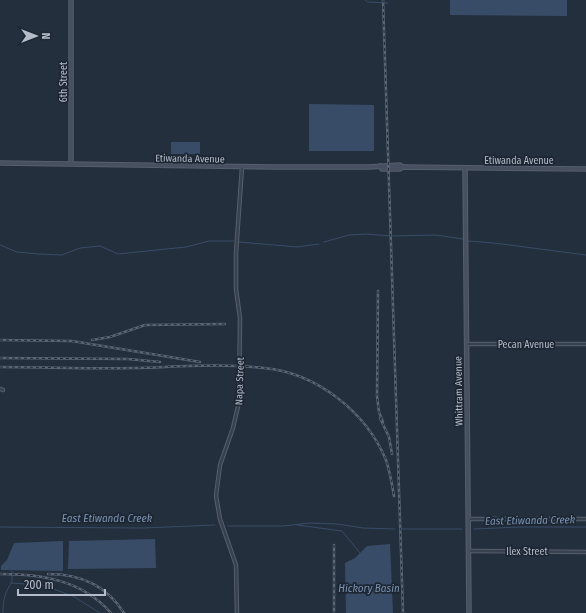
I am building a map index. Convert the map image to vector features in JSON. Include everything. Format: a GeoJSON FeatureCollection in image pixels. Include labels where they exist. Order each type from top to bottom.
{"type":"FeatureCollection","features":[{"type":"Feature","properties":{"kind":"street","name":"6th Street"},"geometry":{"type":"LineString","coordinates":[[71,0],[71,163]]}},
{"type":"Feature","properties":{"kind":"street","name":"Etiwanda Avenue"},"geometry":{"type":"LineString","coordinates":[[0,163],[242,167],[380,166],[382,164],[400,165],[403,167],[586,169]]}},
{"type":"Feature","properties":{"kind":"street","name":"Napa Street"},"geometry":{"type":"LineString","coordinates":[[237,613],[236,565],[220,520],[216,496],[223,454],[233,428],[239,402],[240,318],[236,289],[236,253],[242,167]]}},
{"type":"Feature","properties":{"kind":"street","name":"Whittram Avenue"},"geometry":{"type":"LineString","coordinates":[[465,168],[465,344],[469,613]]}},
{"type":"Feature","properties":{"kind":"street","name":"Pecan Avenue"},"geometry":{"type":"LineString","coordinates":[[465,344],[586,344]]}},
{"type":"Feature","properties":{"kind":"street"},"geometry":{"type":"LineString","coordinates":[[468,519],[586,519]]}},
{"type":"Feature","properties":{"kind":"street","name":"Ilex Street"},"geometry":{"type":"LineString","coordinates":[[468,551],[586,552]]}},
{"type":"Feature","properties":{"kind":"water"},"geometry":{"type":"Polygon","coordinates":[[[450,0],[567,0],[567,16],[450,15],[450,0]]]}},
{"type":"Feature","properties":{"kind":"water"},"geometry":{"type":"Polygon","coordinates":[[[309,104],[374,105],[374,151],[309,151],[309,104]]]}},
{"type":"Feature","properties":{"kind":"water"},"geometry":{"type":"Polygon","coordinates":[[[171,142],[200,142],[200,154],[171,154],[171,142]]]}},
{"type":"Feature","properties":{"kind":"water"},"geometry":{"type":"Polygon","coordinates":[[[155,539],[156,568],[68,569],[69,541],[155,539]]]}},
{"type":"Feature","properties":{"kind":"water"},"geometry":{"type":"Polygon","coordinates":[[[63,541],[63,571],[1,570],[1,566],[7,560],[14,543],[63,541]]]}},
{"type":"Feature","properties":{"kind":"water","name":"Hickory Basin"},"geometry":{"type":"Polygon","coordinates":[[[390,544],[393,613],[346,613],[345,563],[355,558],[367,546],[390,544]]]}},
{"type":"Feature","properties":{"kind":"waterway"},"geometry":{"type":"LineString","coordinates":[[365,0],[368,2],[388,3]]}},
{"type":"Feature","properties":{"kind":"waterway"},"geometry":{"type":"LineString","coordinates":[[324,242],[349,235],[366,234],[392,236],[436,235],[463,239]]}},
{"type":"Feature","properties":{"kind":"waterway"},"geometry":{"type":"LineString","coordinates":[[0,245],[17,252],[62,255],[80,248],[100,246],[118,254],[186,247],[209,241],[234,241]]}},
{"type":"Feature","properties":{"kind":"waterway"},"geometry":{"type":"LineString","coordinates":[[468,241],[586,255]]}},
{"type":"Feature","properties":{"kind":"waterway"},"geometry":{"type":"LineString","coordinates":[[239,242],[297,247],[319,244]]}},
{"type":"Feature","properties":{"kind":"waterway","name":"East Etiwanda Creek"},"geometry":{"type":"LineString","coordinates":[[228,526],[283,526],[310,523],[337,524],[363,528],[395,529]]}},
{"type":"Feature","properties":{"kind":"waterway","name":"East Etiwanda Creek"},"geometry":{"type":"LineString","coordinates":[[0,527],[143,528],[215,525]]}},
{"type":"Feature","properties":{"kind":"waterway"},"geometry":{"type":"LineString","coordinates":[[297,525],[342,531],[360,553]]}},
{"type":"Feature","properties":{"kind":"waterway","name":"East Etiwanda Creek"},"geometry":{"type":"LineString","coordinates":[[474,529],[586,527]]}},
{"type":"Feature","properties":{"kind":"waterway","name":"East Etiwanda Creek"},"geometry":{"type":"LineString","coordinates":[[402,529],[462,529]]}},
{"type":"Feature","properties":{"kind":"waterway"},"geometry":{"type":"LineString","coordinates":[[3,613],[5,596],[12,582],[12,571]]}},
{"type":"Feature","properties":{"kind":"waterway"},"geometry":{"type":"LineString","coordinates":[[11,583],[42,585],[73,596],[100,613]]}},
{"type":"Feature","properties":{"kind":"railway"},"geometry":{"type":"LineString","coordinates":[[383,0],[403,613]]}},
{"type":"Feature","properties":{"kind":"railway"},"geometry":{"type":"LineString","coordinates":[[378,291],[377,396],[379,412],[383,422]]}},
{"type":"Feature","properties":{"kind":"railway"},"geometry":{"type":"LineString","coordinates":[[92,340],[110,337],[145,325],[225,324]]}},
{"type":"Feature","properties":{"kind":"railway"},"geometry":{"type":"LineString","coordinates":[[0,340],[72,341],[200,362]]}},
{"type":"Feature","properties":{"kind":"railway"},"geometry":{"type":"LineString","coordinates":[[0,358],[128,359],[160,362]]}},
{"type":"Feature","properties":{"kind":"railway"},"geometry":{"type":"LineString","coordinates":[[0,367],[116,368],[231,366],[284,371],[321,387],[353,411],[377,442],[386,460],[394,496]]}},
{"type":"Feature","properties":{"kind":"railway"},"geometry":{"type":"LineString","coordinates":[[380,418],[389,437],[392,454]]}},
{"type":"Feature","properties":{"kind":"railway"},"geometry":{"type":"LineString","coordinates":[[334,545],[334,613]]}},
{"type":"Feature","properties":{"kind":"railway"},"geometry":{"type":"LineString","coordinates":[[0,574],[31,575],[60,581],[87,593],[100,602],[111,613]]}},
{"type":"Feature","properties":{"kind":"railway"},"geometry":{"type":"LineString","coordinates":[[48,574],[71,576],[92,583],[109,596],[124,613]]}}]}
